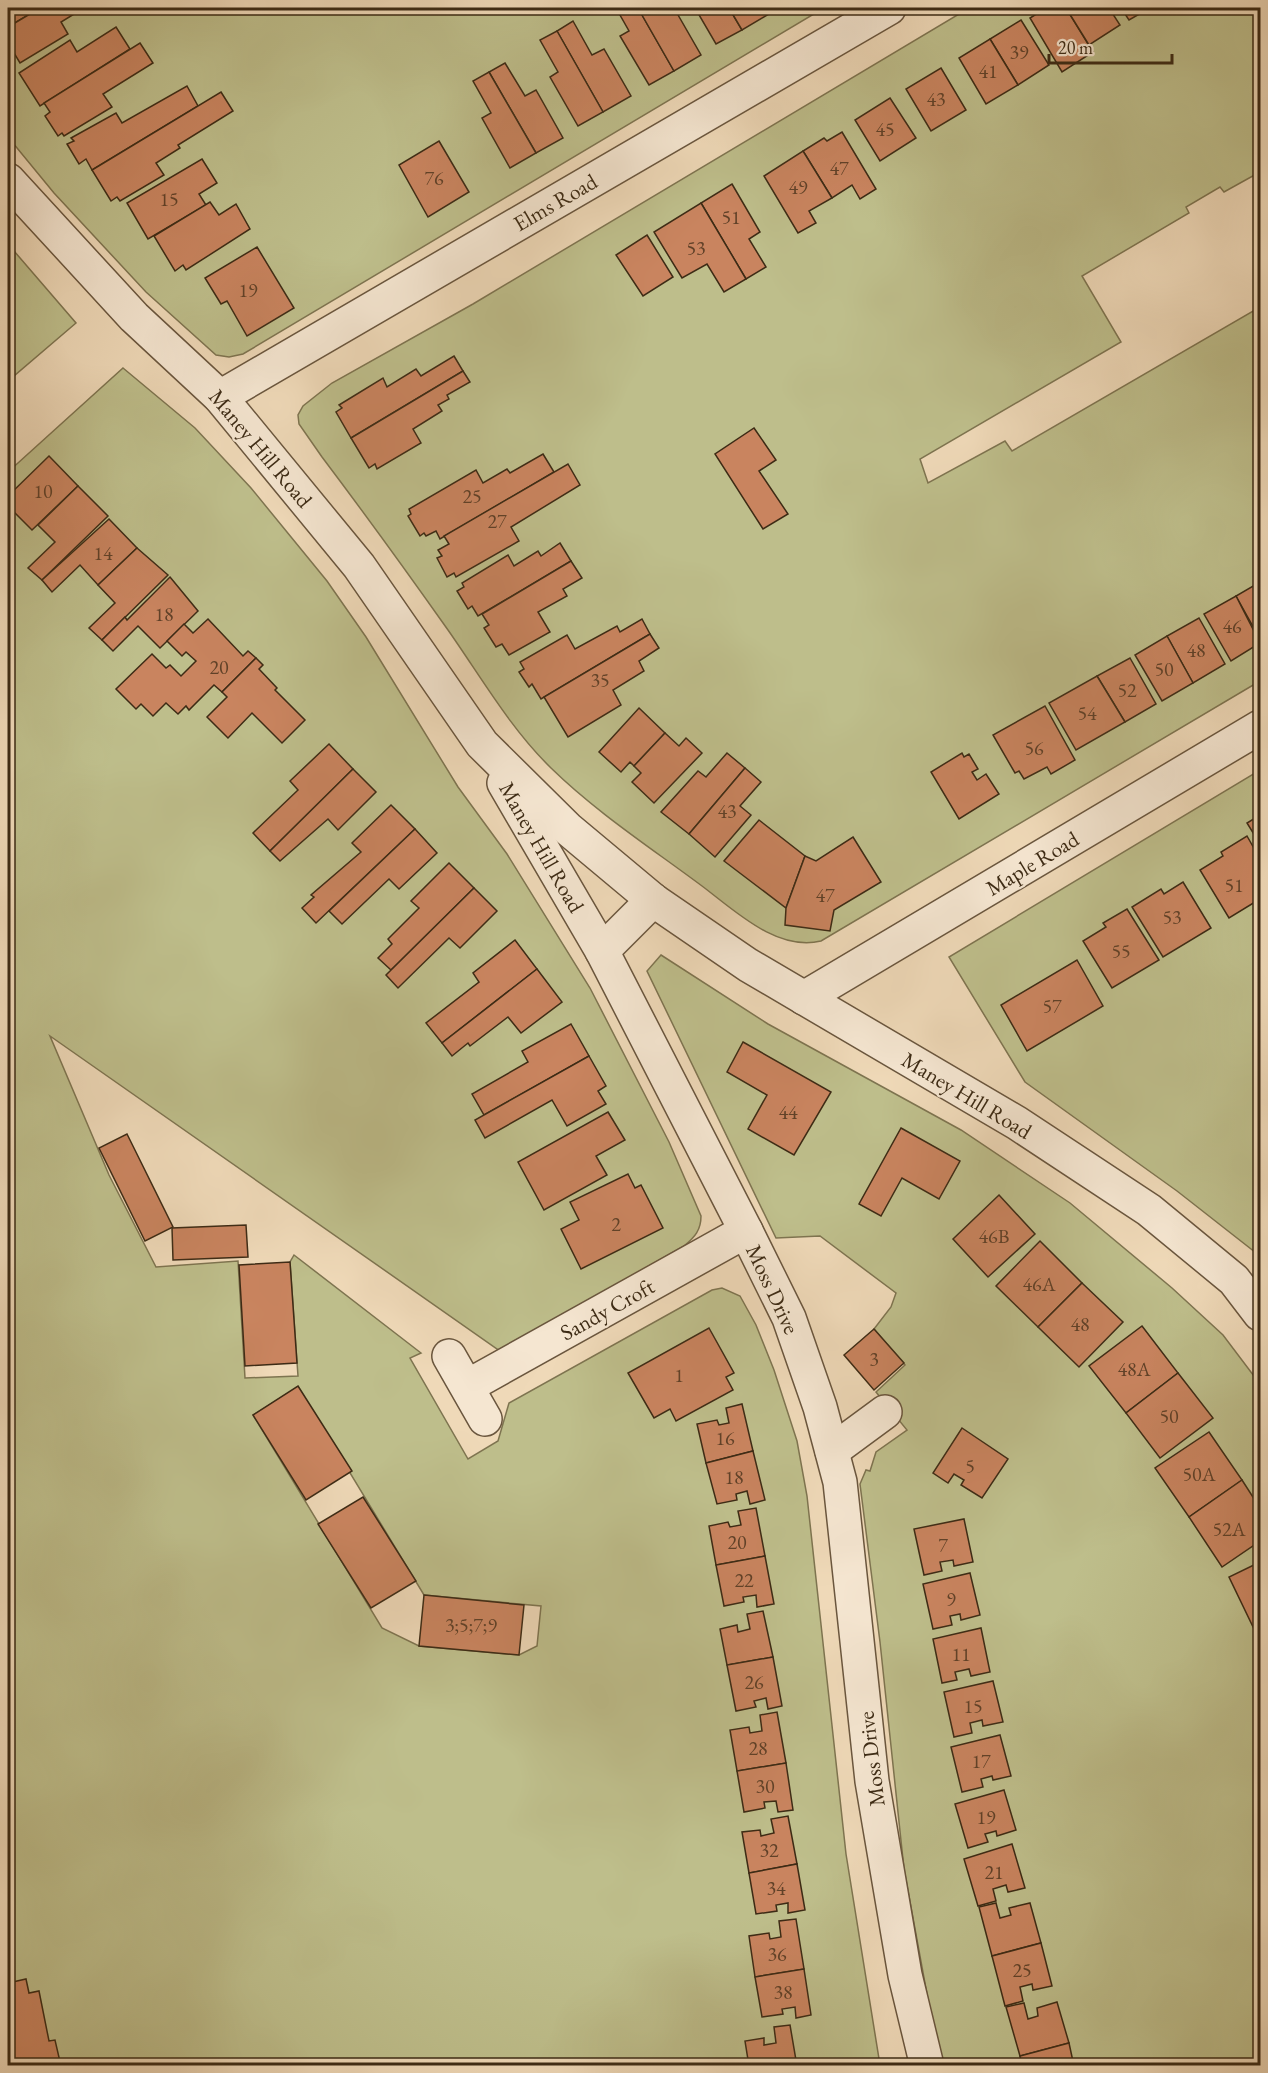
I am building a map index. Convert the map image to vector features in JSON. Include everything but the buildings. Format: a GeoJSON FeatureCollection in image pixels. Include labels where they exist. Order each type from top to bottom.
{"type":"FeatureCollection","features":[{"type":"Feature","properties":{"kind":"street","name":"Elms Road"},"geometry":{"type":"LineString","coordinates":[[220,397],[889,8]]}},
{"type":"Feature","properties":{"kind":"street","name":"Maney Hill Road"},"geometry":{"type":"LineString","coordinates":[[8,180],[134,317],[220,397],[359,566],[482,744],[602,951],[746,1231]]}},
{"type":"Feature","properties":{"kind":"street","name":"Maple Road"},"geometry":{"type":"LineString","coordinates":[[804,998],[1260,728]]}},
{"type":"Feature","properties":{"kind":"street","name":"Maney Hill Road"},"geometry":{"type":"LineString","coordinates":[[482,744],[568,829],[653,900],[748,965],[1017,1123],[1149,1210],[1234,1280],[1260,1314]]}},
{"type":"Feature","properties":{"kind":"street"},"geometry":{"type":"LineString","coordinates":[[602,951],[653,900]]}},
{"type":"Feature","properties":{"kind":"street","name":"Sandy Croft"},"geometry":{"type":"LineString","coordinates":[[468,1386],[746,1231]]}},
{"type":"Feature","properties":{"kind":"street","name":"Moss Drive"},"geometry":{"type":"LineString","coordinates":[[746,1231],[789,1318],[840,1482],[872,1781],[905,1975],[927,2066]]}},
{"type":"Feature","properties":{"kind":"street"},"geometry":{"type":"LineString","coordinates":[[448,1356],[468,1386],[485,1419]]}},
{"type":"Feature","properties":{"kind":"street"},"geometry":{"type":"LineString","coordinates":[[832,1451],[885,1412]]}},
{"type":"Feature","properties":{"kind":"green space"},"geometry":{"type":"Polygon","coordinates":[[[8,8],[824,8],[243,354],[229,357],[216,355],[146,292],[54,193],[8,137],[8,8]]]}},
{"type":"Feature","properties":{"kind":"green space"},"geometry":{"type":"Polygon","coordinates":[[[969,8],[1260,8],[1260,172],[1224,192],[1220,187],[1186,207],[1189,213],[1082,276],[1121,342],[920,459],[928,483],[1005,441],[1012,451],[1260,307],[1260,681],[821,941],[805,943],[788,940],[772,935],[742,917],[586,800],[536,753],[509,719],[433,608],[322,457],[299,424],[298,415],[303,406],[332,383],[473,304],[969,8]]]}},
{"type":"Feature","properties":{"kind":"green space"},"geometry":{"type":"Polygon","coordinates":[[[8,244],[76,323],[8,381],[8,244]]]}},
{"type":"Feature","properties":{"kind":"green space"},"geometry":{"type":"Polygon","coordinates":[[[123,368],[195,428],[251,488],[327,581],[366,637],[458,787],[507,854],[590,988],[669,1142],[701,1216],[700,1225],[694,1236],[684,1246],[500,1351],[50,1036],[109,1175],[156,1267],[238,1261],[245,1378],[298,1376],[290,1262],[294,1255],[421,1353],[410,1358],[468,1459],[498,1441],[509,1403],[712,1290],[722,1288],[740,1296],[756,1325],[774,1370],[797,1441],[807,1496],[846,1854],[880,2065],[8,2065],[8,472],[123,368]],[[298,1387],[253,1415],[382,1628],[419,1646],[519,1655],[537,1646],[541,1606],[424,1595],[298,1387]]]}},
{"type":"Feature","properties":{"kind":"green space"},"geometry":{"type":"Polygon","coordinates":[[[1260,770],[1260,1256],[1177,1191],[1025,1082],[949,957],[1260,770]]]}},
{"type":"Feature","properties":{"kind":"green space"},"geometry":{"type":"Polygon","coordinates":[[[661,955],[768,1024],[961,1130],[1070,1203],[1172,1288],[1223,1335],[1260,1384],[1260,2065],[940,2065],[904,1869],[880,1642],[860,1484],[866,1470],[870,1471],[876,1452],[907,1430],[876,1392],[905,1365],[874,1329],[891,1307],[896,1293],[820,1236],[776,1238],[647,971],[661,955]]]}}]}
